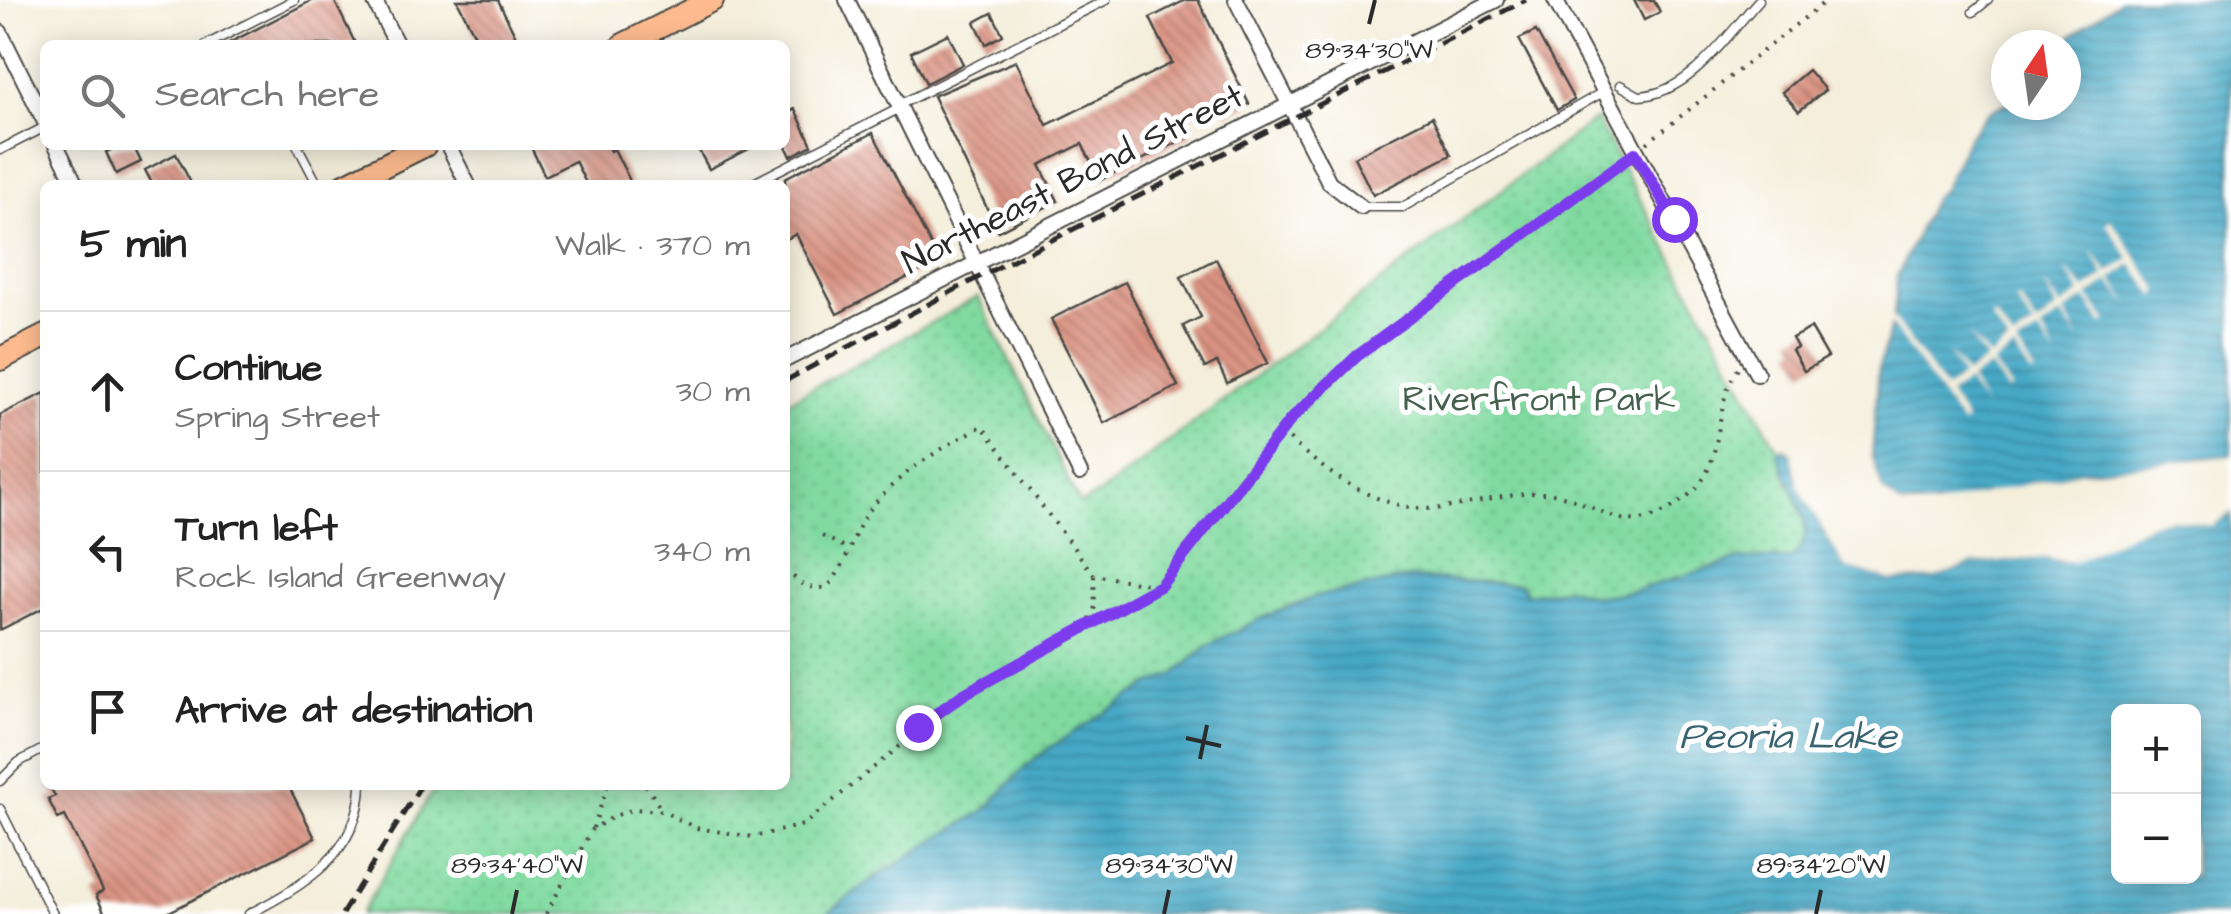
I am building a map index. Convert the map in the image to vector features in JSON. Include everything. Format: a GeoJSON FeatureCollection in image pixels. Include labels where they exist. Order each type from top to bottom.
{"type":"FeatureCollection","features":[{"type":"Feature","properties":{"kind":"main road"},"geometry":{"type":"LineString","coordinates":[[633,40],[712,0]]}},
{"type":"Feature","properties":{"kind":"main road"},"geometry":{"type":"LineString","coordinates":[[355,180],[415,150]]}},
{"type":"Feature","properties":{"kind":"main road"},"geometry":{"type":"LineString","coordinates":[[0,359],[40,339]]}},
{"type":"Feature","properties":{"kind":"street"},"geometry":{"type":"LineString","coordinates":[[374,0],[394,40]]}},
{"type":"Feature","properties":{"kind":"street"},"geometry":{"type":"LineString","coordinates":[[847,0],[1080,473]]}},
{"type":"Feature","properties":{"kind":"street"},"geometry":{"type":"LineString","coordinates":[[1236,0],[1329,182],[1361,207]]}},
{"type":"Feature","properties":{"kind":"street","name":"Northeast Bond Street"},"geometry":{"type":"LineString","coordinates":[[790,357],[1496,0]]}},
{"type":"Feature","properties":{"kind":"street"},"geometry":{"type":"LineString","coordinates":[[1555,0],[1758,374]]}},
{"type":"Feature","properties":{"kind":"street"},"geometry":{"type":"LineString","coordinates":[[0,32],[40,115]]}},
{"type":"Feature","properties":{"kind":"street"},"geometry":{"type":"LineString","coordinates":[[58,150],[74,180]]}},
{"type":"Feature","properties":{"kind":"street"},"geometry":{"type":"LineString","coordinates":[[450,150],[466,180]]}},
{"type":"Feature","properties":{"kind":"lane"},"geometry":{"type":"LineString","coordinates":[[216,40],[294,0]]}},
{"type":"Feature","properties":{"kind":"lane"},"geometry":{"type":"LineString","coordinates":[[759,180],[1106,0]]}},
{"type":"Feature","properties":{"kind":"lane"},"geometry":{"type":"LineString","coordinates":[[1620,84],[1639,96],[1675,85],[1698,66],[1758,0]]}},
{"type":"Feature","properties":{"kind":"lane"},"geometry":{"type":"LineString","coordinates":[[1973,12],[1988,0]]}},
{"type":"Feature","properties":{"kind":"lane"},"geometry":{"type":"LineString","coordinates":[[1361,207],[1403,207],[1603,92]]}},
{"type":"Feature","properties":{"kind":"lane"},"geometry":{"type":"LineString","coordinates":[[0,150],[40,128]]}},
{"type":"Feature","properties":{"kind":"lane"},"geometry":{"type":"LineString","coordinates":[[300,150],[315,180]]}},
{"type":"Feature","properties":{"kind":"lane"},"geometry":{"type":"LineString","coordinates":[[0,780],[19,762],[40,751]]}},
{"type":"Feature","properties":{"kind":"lane"},"geometry":{"type":"LineString","coordinates":[[249,914],[292,891],[347,842],[360,808],[361,790]]}},
{"type":"Feature","properties":{"kind":"lane"},"geometry":{"type":"LineString","coordinates":[[0,810],[53,914]]}},
{"type":"Feature","properties":{"kind":"path"},"geometry":{"type":"LineString","coordinates":[[592,829],[634,810],[662,811],[696,828],[729,836],[774,835],[803,825],[964,694],[1160,586],[1282,432],[1357,356],[1635,153],[1827,0]]}},
{"type":"Feature","properties":{"kind":"path"},"geometry":{"type":"LineString","coordinates":[[1282,432],[1338,476],[1402,506],[1441,508],[1540,493],[1614,520],[1641,518],[1670,507],[1708,474],[1728,385],[1748,358]]}},
{"type":"Feature","properties":{"kind":"path"},"geometry":{"type":"LineString","coordinates":[[790,574],[806,587],[826,588],[836,579],[865,518],[912,465],[982,426],[1094,575],[1095,607],[1086,629]]}},
{"type":"Feature","properties":{"kind":"path"},"geometry":{"type":"LineString","coordinates":[[822,536],[850,550]]}},
{"type":"Feature","properties":{"kind":"path"},"geometry":{"type":"LineString","coordinates":[[1094,575],[1160,586]]}},
{"type":"Feature","properties":{"kind":"path"},"geometry":{"type":"LineString","coordinates":[[546,914],[592,829],[606,790]]}},
{"type":"Feature","properties":{"kind":"path"},"geometry":{"type":"LineString","coordinates":[[649,790],[662,811]]}},
{"type":"Feature","properties":{"kind":"green space","name":"Riverfront Park"},"geometry":{"type":"Polygon","coordinates":[[[1596,119],[1778,450],[1808,531],[1805,547],[1791,559],[1740,559],[1634,591],[1595,597],[1570,588],[1527,594],[1520,584],[1409,578],[1315,597],[1210,644],[1175,674],[1149,685],[1049,748],[1025,767],[987,809],[871,880],[827,914],[361,914],[433,790],[790,790],[790,400],[978,297],[1080,504],[1102,492],[1596,119]]]}},
{"type":"Feature","properties":{"kind":"water"},"geometry":{"type":"Polygon","coordinates":[[[2120,0],[2231,0],[2231,456],[2078,472],[1957,504],[1902,506],[1882,491],[1872,458],[1879,367],[1894,316],[1897,276],[1934,197],[1943,190],[1968,137],[1988,113],[1991,111],[1991,120],[2081,120],[2080,30],[2120,0]]]}},
{"type":"Feature","properties":{"kind":"water","name":"Peoria Lake"},"geometry":{"type":"Polygon","coordinates":[[[1784,448],[1792,454],[1798,486],[1845,567],[1892,580],[1935,578],[1972,563],[2046,558],[2064,562],[2151,523],[2172,519],[2211,526],[2231,513],[2231,914],[827,914],[871,880],[986,809],[1025,767],[1049,748],[1149,685],[1175,674],[1210,644],[1315,597],[1409,578],[1520,584],[1527,594],[1570,588],[1595,597],[1634,591],[1740,559],[1791,559],[1801,547],[1804,521],[1778,450],[1784,448]]]}},
{"type":"Feature","properties":{"kind":"pier"},"geometry":{"type":"Polygon","coordinates":[[[2111,220],[2160,292],[2155,296],[2132,264],[2112,279],[2130,305],[2109,281],[2088,296],[2107,321],[2104,324],[2085,298],[2065,312],[2080,341],[2062,315],[2041,329],[2057,358],[2038,332],[2017,346],[2035,372],[2032,375],[2014,349],[1993,364],[2011,389],[2008,392],[1990,366],[1970,380],[1985,408],[1967,382],[1949,395],[1966,421],[1962,425],[1887,318],[1889,312],[1945,390],[1962,377],[1947,350],[1966,375],[1986,360],[1968,334],[1990,358],[2009,343],[1991,318],[1995,316],[2013,341],[2034,326],[2016,301],[2019,299],[2037,325],[2057,309],[2043,282],[2061,307],[2081,293],[2063,267],[2085,290],[2105,276],[2090,248],[2108,273],[2130,259],[2106,223],[2111,220]]]}},
{"type":"Feature","properties":{"kind":"pier"},"geometry":{"type":"Polygon","coordinates":[[[1792,454],[1797,454],[1802,484],[1849,563],[1892,575],[1934,573],[1971,558],[2045,553],[2074,557],[2150,518],[2173,514],[2200,522],[2231,508],[2231,513],[2211,526],[2172,519],[2151,523],[2075,562],[2046,558],[1972,563],[1935,578],[1892,580],[1845,567],[1798,486],[1792,454]]]}},
{"type":"Feature","properties":{"kind":"pier"},"geometry":{"type":"Polygon","coordinates":[[[2231,456],[2231,461],[2079,477],[1925,513],[1900,511],[1878,494],[1867,458],[1872,458],[1882,491],[1902,506],[1925,508],[2078,472],[2231,456]]]}},
{"type":"Feature","properties":{"kind":"building"},"geometry":{"type":"Polygon","coordinates":[[[313,0],[334,0],[354,40],[235,40],[313,0]]]}},
{"type":"Feature","properties":{"kind":"building"},"geometry":{"type":"Polygon","coordinates":[[[457,0],[498,0],[518,40],[477,40],[457,0]]]}},
{"type":"Feature","properties":{"kind":"building"},"geometry":{"type":"Polygon","coordinates":[[[1186,0],[1198,0],[1249,104],[1227,115],[1220,100],[1182,119],[1191,136],[1100,180],[1082,144],[1040,165],[1058,201],[998,231],[933,96],[1016,61],[1047,125],[1172,63],[1150,18],[1186,0]]]}},
{"type":"Feature","properties":{"kind":"building"},"geometry":{"type":"Polygon","coordinates":[[[1634,0],[1654,0],[1660,12],[1644,20],[1634,0]]]}},
{"type":"Feature","properties":{"kind":"building"},"geometry":{"type":"Polygon","coordinates":[[[992,13],[1003,35],[986,44],[975,22],[992,13]]]}},
{"type":"Feature","properties":{"kind":"building"},"geometry":{"type":"Polygon","coordinates":[[[1536,31],[1574,100],[1557,110],[1519,39],[1536,31]]]}},
{"type":"Feature","properties":{"kind":"building"},"geometry":{"type":"Polygon","coordinates":[[[948,34],[963,64],[926,83],[911,52],[948,34]]]}},
{"type":"Feature","properties":{"kind":"building"},"geometry":{"type":"Polygon","coordinates":[[[1808,70],[1825,90],[1799,111],[1782,92],[1808,70]]]}},
{"type":"Feature","properties":{"kind":"building"},"geometry":{"type":"Polygon","coordinates":[[[795,109],[812,145],[791,156],[788,150],[790,112],[795,109]]]}},
{"type":"Feature","properties":{"kind":"building"},"geometry":{"type":"Polygon","coordinates":[[[1432,117],[1451,155],[1373,195],[1354,157],[1432,117]]]}},
{"type":"Feature","properties":{"kind":"building"},"geometry":{"type":"Polygon","coordinates":[[[873,133],[939,261],[837,314],[796,234],[790,237],[790,180],[785,178],[873,133]]]}},
{"type":"Feature","properties":{"kind":"building"},"geometry":{"type":"Polygon","coordinates":[[[135,150],[141,162],[116,174],[106,152],[135,150]]]}},
{"type":"Feature","properties":{"kind":"building"},"geometry":{"type":"Polygon","coordinates":[[[532,150],[614,150],[630,180],[584,180],[575,161],[545,176],[532,150]]]}},
{"type":"Feature","properties":{"kind":"building"},"geometry":{"type":"Polygon","coordinates":[[[699,150],[747,150],[709,169],[699,150]]]}},
{"type":"Feature","properties":{"kind":"building"},"geometry":{"type":"Polygon","coordinates":[[[176,154],[189,180],[150,180],[145,170],[176,154]]]}},
{"type":"Feature","properties":{"kind":"building"},"geometry":{"type":"Polygon","coordinates":[[[1216,259],[1268,363],[1227,383],[1217,362],[1205,368],[1183,326],[1201,317],[1181,277],[1216,259]]]}},
{"type":"Feature","properties":{"kind":"building"},"geometry":{"type":"Polygon","coordinates":[[[1125,282],[1178,386],[1104,423],[1051,319],[1125,282]]]}},
{"type":"Feature","properties":{"kind":"building"},"geometry":{"type":"Polygon","coordinates":[[[1811,328],[1828,357],[1804,371],[1792,350],[1797,347],[1792,338],[1811,328]]]}},
{"type":"Feature","properties":{"kind":"building"},"geometry":{"type":"Polygon","coordinates":[[[40,395],[40,610],[0,630],[0,415],[40,395]]]}},
{"type":"Feature","properties":{"kind":"building"},"geometry":{"type":"Polygon","coordinates":[[[52,790],[291,790],[315,838],[165,914],[105,914],[96,895],[103,891],[65,816],[58,819],[48,799],[55,796],[52,790]]]}},
{"type":"Feature","properties":{"kind":"railway"},"geometry":{"type":"LineString","coordinates":[[790,378],[983,275],[1526,0]]}},
{"type":"Feature","properties":{"kind":"railway"},"geometry":{"type":"LineString","coordinates":[[342,914],[418,790]]}},
{"type":"Feature","properties":{"kind":"route"},"geometry":{"type":"LineString","coordinates":[[918,727],[964,694],[1160,586],[1292,418],[1357,356],[1635,153],[1674,219]]}}]}
